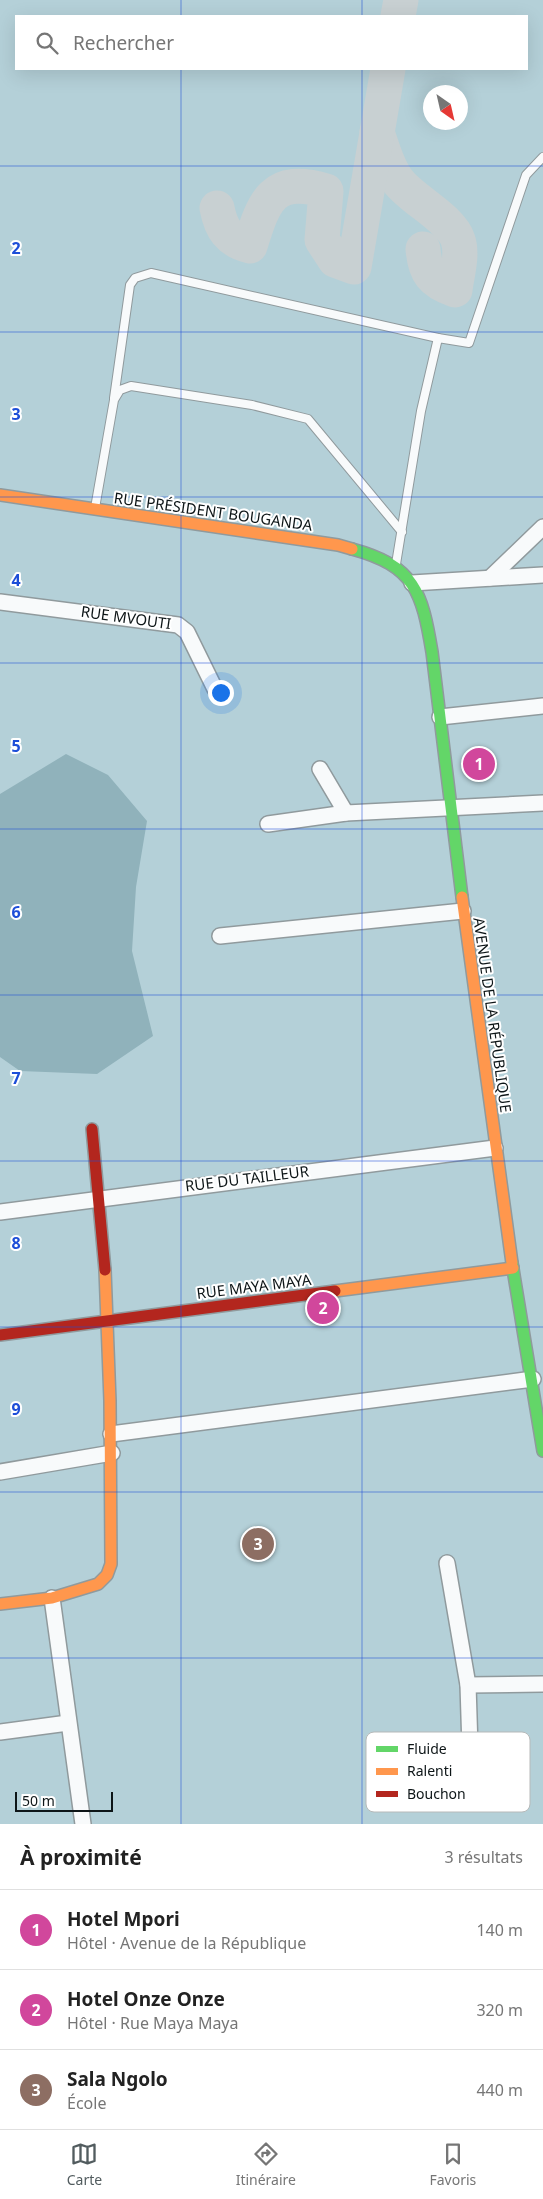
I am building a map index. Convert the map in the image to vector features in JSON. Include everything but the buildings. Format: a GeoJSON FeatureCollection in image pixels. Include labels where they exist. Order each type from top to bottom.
{"type":"FeatureCollection","features":[{"type":"Feature","properties":{"kind":"street","name":"RUE PRÉSIDENT BOUGANDA"},"geometry":{"type":"LineString","coordinates":[[0,495],[338,545],[386,560],[412,583]]}},
{"type":"Feature","properties":{"kind":"street"},"geometry":{"type":"LineString","coordinates":[[490,578],[543,527]]}},
{"type":"Feature","properties":{"kind":"street"},"geometry":{"type":"LineString","coordinates":[[412,583],[543,575]]}},
{"type":"Feature","properties":{"kind":"street","name":"AVENUE DE LA RÉPUBLIQUE"},"geometry":{"type":"LineString","coordinates":[[412,583],[425,615],[440,717],[450,808],[458,853],[463,911],[495,1148],[513,1268],[536,1372],[543,1452]]}},
{"type":"Feature","properties":{"kind":"street","name":"RUE MVOUTI"},"geometry":{"type":"LineString","coordinates":[[0,602],[178,625],[187,632],[215,689]]}},
{"type":"Feature","properties":{"kind":"street"},"geometry":{"type":"LineString","coordinates":[[440,717],[543,706]]}},
{"type":"Feature","properties":{"kind":"street"},"geometry":{"type":"LineString","coordinates":[[320,769],[346,814]]}},
{"type":"Feature","properties":{"kind":"street"},"geometry":{"type":"LineString","coordinates":[[268,824],[346,814],[543,803]]}},
{"type":"Feature","properties":{"kind":"street"},"geometry":{"type":"LineString","coordinates":[[220,936],[463,911]]}},
{"type":"Feature","properties":{"kind":"street"},"geometry":{"type":"LineString","coordinates":[[0,1604],[52,1598],[98,1584],[107,1575],[111,1564],[112,1453],[108,1321],[101,1198],[92,1129]]}},
{"type":"Feature","properties":{"kind":"street","name":"RUE DU TAILLEUR"},"geometry":{"type":"LineString","coordinates":[[0,1212],[495,1148]]}},
{"type":"Feature","properties":{"kind":"street","name":"RUE MAYA MAYA"},"geometry":{"type":"LineString","coordinates":[[0,1335],[513,1268]]}},
{"type":"Feature","properties":{"kind":"street"},"geometry":{"type":"LineString","coordinates":[[111,1434],[536,1372]]}},
{"type":"Feature","properties":{"kind":"street"},"geometry":{"type":"LineString","coordinates":[[0,1472],[112,1453]]}},
{"type":"Feature","properties":{"kind":"street"},"geometry":{"type":"LineString","coordinates":[[447,1563],[468,1685],[469,1732]]}},
{"type":"Feature","properties":{"kind":"street"},"geometry":{"type":"LineString","coordinates":[[52,1598],[83,1824]]}},
{"type":"Feature","properties":{"kind":"street"},"geometry":{"type":"LineString","coordinates":[[468,1685],[543,1684]]}},
{"type":"Feature","properties":{"kind":"street"},"geometry":{"type":"LineString","coordinates":[[0,1732],[68,1723]]}},
{"type":"Feature","properties":{"kind":"lane"},"geometry":{"type":"LineString","coordinates":[[95,510],[114,400],[130,284],[134,278],[151,273],[438,338],[469,343],[526,174],[543,157]]}},
{"type":"Feature","properties":{"kind":"lane"},"geometry":{"type":"LineString","coordinates":[[395,566],[422,411],[438,338]]}},
{"type":"Feature","properties":{"kind":"lane"},"geometry":{"type":"LineString","coordinates":[[114,400],[120,390],[131,386],[252,406],[308,420],[402,532]]}},
{"type":"Feature","properties":{"kind":"shaded area"},"geometry":{"type":"Polygon","coordinates":[[[0,0],[543,0],[543,1824],[0,1824],[0,0]]]}},
{"type":"Feature","properties":{"kind":"shaded area"},"geometry":{"type":"Polygon","coordinates":[[[66,754],[108,775],[147,821],[136,887],[132,951],[153,1036],[97,1074],[20,1071],[0,1057],[0,794],[66,754]]]}},
{"type":"Feature","properties":{"kind":"taxiway"},"geometry":{"type":"LineString","coordinates":[[398,15],[401,0]]}},
{"type":"Feature","properties":{"kind":"taxiway"},"geometry":{"type":"LineString","coordinates":[[217,208],[227,233],[237,241],[250,246],[260,216],[273,196],[282,190],[293,187],[308,187],[326,191],[322,240],[335,260],[354,267],[388,70]]}},
{"type":"Feature","properties":{"kind":"taxiway"},"geometry":{"type":"LineString","coordinates":[[377,132],[394,176],[404,188],[448,224],[458,240],[460,258],[455,290],[441,284],[431,276],[423,249]]}},
{"type":"Feature","properties":{"kind":"traffic: fast"},"geometry":{"type":"LineString","coordinates":[[352,549],[390,564],[402,573],[412,584],[424,613],[432,652],[462,897]]}},
{"type":"Feature","properties":{"kind":"traffic: fast"},"geometry":{"type":"LineString","coordinates":[[512,1263],[543,1451]]}},
{"type":"Feature","properties":{"kind":"traffic: slow"},"geometry":{"type":"LineString","coordinates":[[0,495],[338,545],[352,549]]}},
{"type":"Feature","properties":{"kind":"traffic: slow"},"geometry":{"type":"LineString","coordinates":[[462,897],[512,1263]]}},
{"type":"Feature","properties":{"kind":"traffic: slow"},"geometry":{"type":"LineString","coordinates":[[335,1291],[513,1268]]}},
{"type":"Feature","properties":{"kind":"traffic: slow"},"geometry":{"type":"LineString","coordinates":[[0,1604],[52,1598],[98,1584],[107,1575],[111,1564],[110,1401],[105,1270]]}},
{"type":"Feature","properties":{"kind":"traffic: jam"},"geometry":{"type":"LineString","coordinates":[[92,1129],[105,1270]]}},
{"type":"Feature","properties":{"kind":"traffic: jam"},"geometry":{"type":"LineString","coordinates":[[0,1335],[335,1291]]}},
{"type":"Feature","properties":{"kind":"place","name":"Hotel Mpori"},"geometry":{"type":"Point","coordinates":[479,764]}},
{"type":"Feature","properties":{"kind":"place","name":"Hotel Onze Onze"},"geometry":{"type":"Point","coordinates":[323,1308]}},
{"type":"Feature","properties":{"kind":"place","name":"Sala Ngolo"},"geometry":{"type":"Point","coordinates":[258,1544]}}]}
